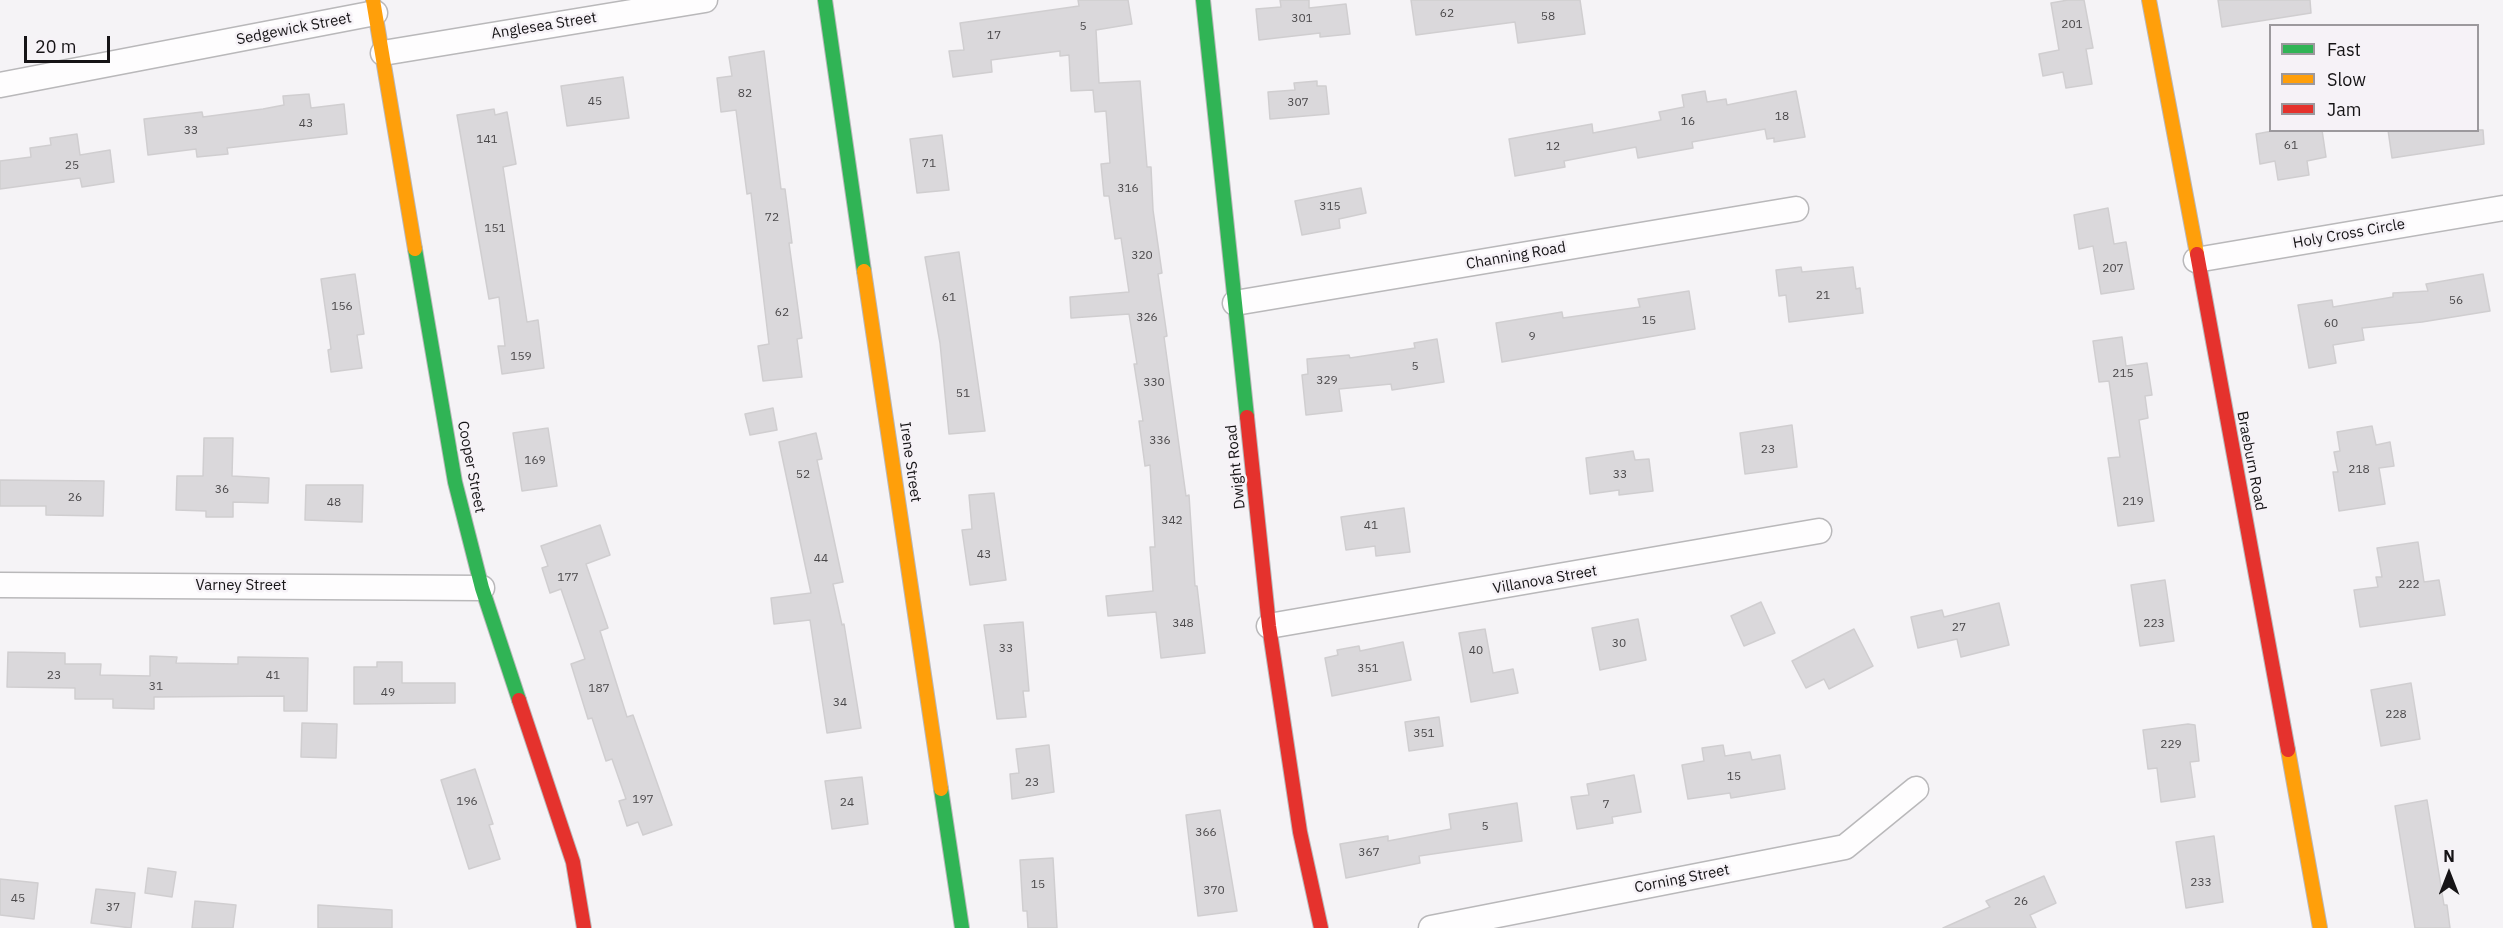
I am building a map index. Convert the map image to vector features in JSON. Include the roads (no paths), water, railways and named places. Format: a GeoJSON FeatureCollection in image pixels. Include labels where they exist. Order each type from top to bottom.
{"type":"FeatureCollection","features":[{"type":"Feature","properties":{"kind":"street","name":"Anglesea Street"},"geometry":{"type":"LineString","coordinates":[[383,53],[705,0]]}},
{"type":"Feature","properties":{"kind":"street","name":"Irene Street"},"geometry":{"type":"LineString","coordinates":[[825,0],[962,928]]}},
{"type":"Feature","properties":{"kind":"street","name":"Dwight Road"},"geometry":{"type":"LineString","coordinates":[[1203,0],[1269,626],[1300,832],[1321,928]]}},
{"type":"Feature","properties":{"kind":"street","name":"Braeburn Road"},"geometry":{"type":"LineString","coordinates":[[2148,0],[2260,591],[2320,928]]}},
{"type":"Feature","properties":{"kind":"street","name":"Cooper Street"},"geometry":{"type":"LineString","coordinates":[[374,6],[455,482],[482,588],[573,862],[584,928]]}},
{"type":"Feature","properties":{"kind":"street","name":"Sedgewick Street"},"geometry":{"type":"LineString","coordinates":[[0,85],[374,6]]}},
{"type":"Feature","properties":{"kind":"street","name":"Holy Cross Circle"},"geometry":{"type":"LineString","coordinates":[[2196,260],[2503,208]]}},
{"type":"Feature","properties":{"kind":"street","name":"Channing Road"},"geometry":{"type":"LineString","coordinates":[[1235,303],[1796,209]]}},
{"type":"Feature","properties":{"kind":"street","name":"Villanova Street"},"geometry":{"type":"LineString","coordinates":[[1269,626],[1820,531]]}},
{"type":"Feature","properties":{"kind":"street","name":"Varney Street"},"geometry":{"type":"LineString","coordinates":[[0,585],[482,588]]}},
{"type":"Feature","properties":{"kind":"street","name":"Corning Street"},"geometry":{"type":"LineString","coordinates":[[1431,928],[1845,847],[1916,789]]}}]}
